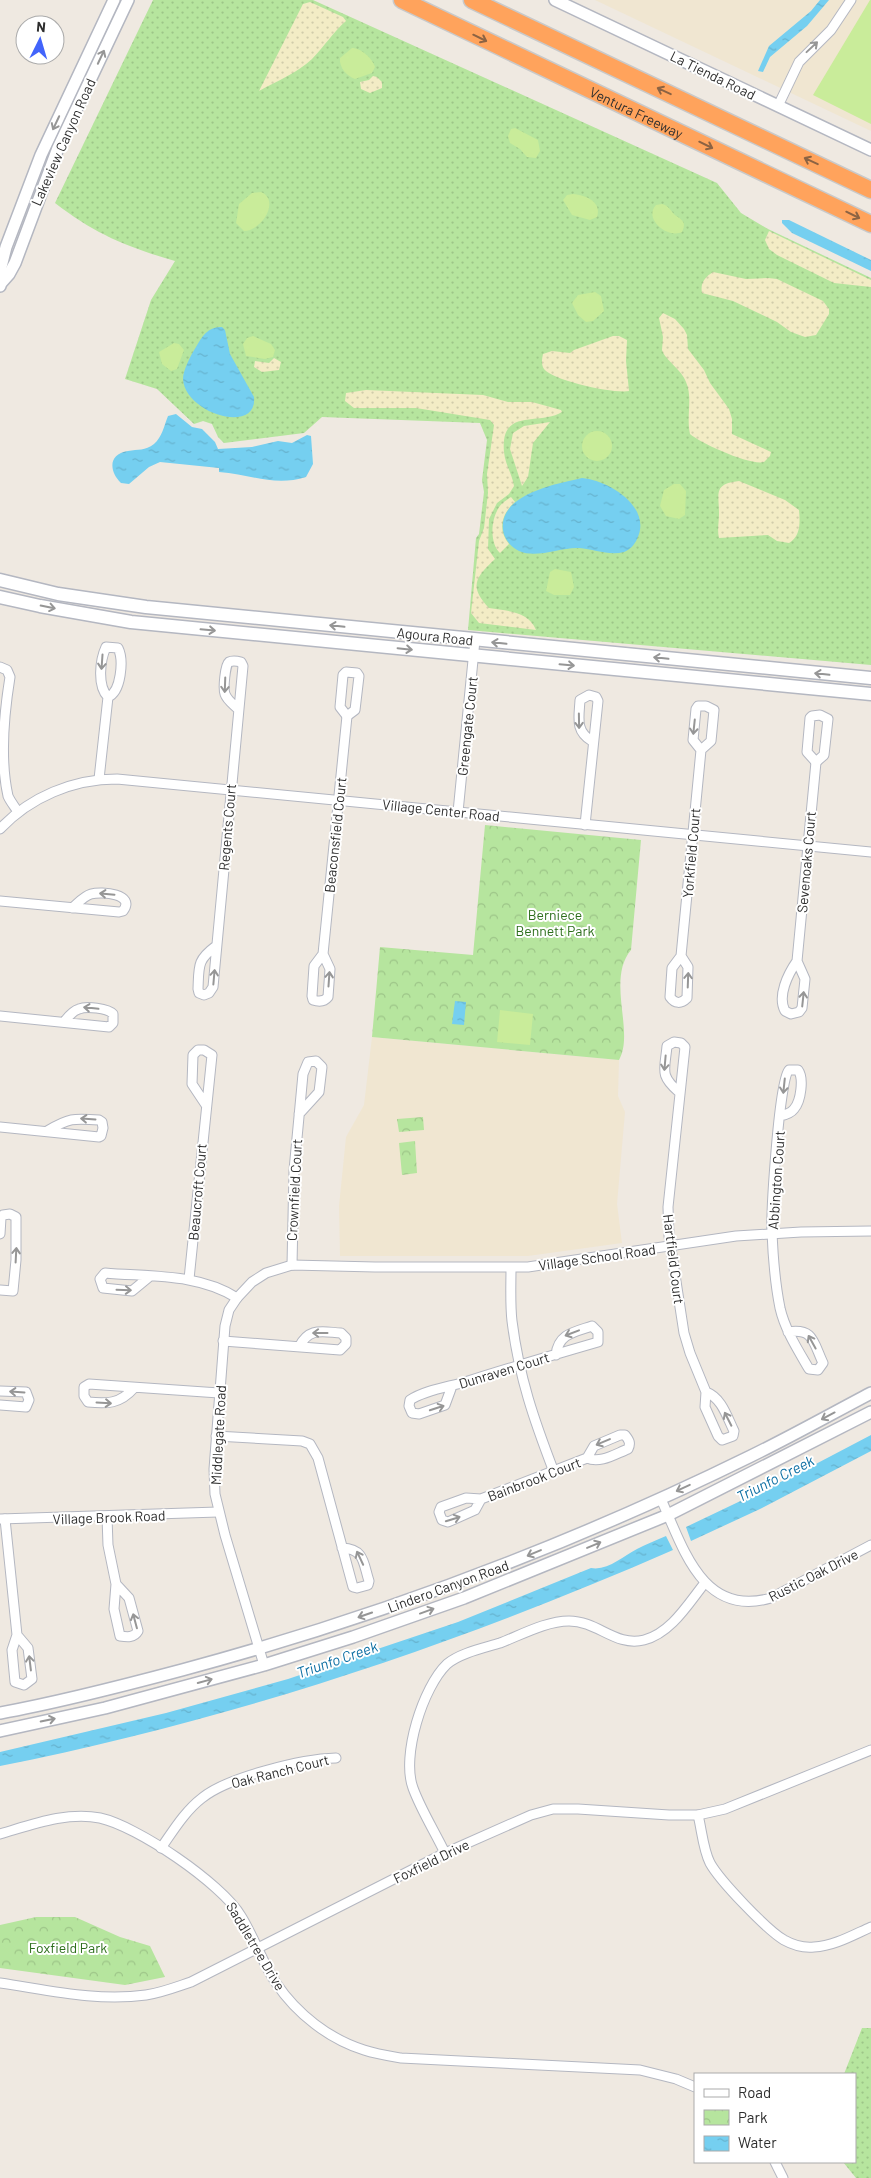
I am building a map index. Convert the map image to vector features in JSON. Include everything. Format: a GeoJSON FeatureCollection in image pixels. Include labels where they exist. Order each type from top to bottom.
{"type":"FeatureCollection","features":[{"type":"Feature","properties":{"kind":"highway","name":"Ventura Freeway"},"geometry":{"type":"LineString","coordinates":[[402,0],[871,224]]}},
{"type":"Feature","properties":{"kind":"highway"},"geometry":{"type":"LineString","coordinates":[[472,0],[871,190]]}},
{"type":"Feature","properties":{"kind":"main road","name":"Agoura Road"},"geometry":{"type":"LineString","coordinates":[[0,580],[58,594],[146,608],[871,678]]}},
{"type":"Feature","properties":{"kind":"main road","name":"Agoura Road"},"geometry":{"type":"LineString","coordinates":[[0,596],[40,606],[131,622],[871,694]]}},
{"type":"Feature","properties":{"kind":"street","name":"Lakeview Canyon Road"},"geometry":{"type":"LineString","coordinates":[[3,279],[1,258],[41,155],[114,0]]}},
{"type":"Feature","properties":{"kind":"street","name":"Lakeview Canyon Road"},"geometry":{"type":"LineString","coordinates":[[3,279],[15,263],[58,148],[128,0]]}},
{"type":"Feature","properties":{"kind":"street","name":"La Tienda Road"},"geometry":{"type":"LineString","coordinates":[[554,0],[871,150]]}},
{"type":"Feature","properties":{"kind":"street"},"geometry":{"type":"LineString","coordinates":[[778,106],[799,62],[831,30],[851,0]]}},
{"type":"Feature","properties":{"kind":"street"},"geometry":{"type":"LineString","coordinates":[[1,258],[15,263]]}},
{"type":"Feature","properties":{"kind":"street","name":"Greengate Court"},"geometry":{"type":"LineString","coordinates":[[458,812],[475,640]]}},
{"type":"Feature","properties":{"kind":"street"},"geometry":{"type":"LineString","coordinates":[[112,646],[118,648],[121,654],[120,671],[118,688],[114,695],[108,697],[103,692],[101,684],[103,653],[106,647],[112,646]]}},
{"type":"Feature","properties":{"kind":"street","name":"Regents Court"},"geometry":{"type":"LineString","coordinates":[[216,946],[204,955],[200,962],[198,989],[199,993],[204,995],[209,994],[213,988],[243,666],[241,662],[235,660],[227,665],[224,689],[229,700],[238,709]]}},
{"type":"Feature","properties":{"kind":"street"},"geometry":{"type":"LineString","coordinates":[[0,666],[7,670],[10,677],[1,750],[1,775],[8,797],[18,812]]}},
{"type":"Feature","properties":{"kind":"street"},"geometry":{"type":"LineString","coordinates":[[585,825],[592,742],[598,701],[589,695],[580,700],[578,726],[580,732],[592,742]]}},
{"type":"Feature","properties":{"kind":"street"},"geometry":{"type":"LineString","coordinates":[[99,779],[108,697]]}},
{"type":"Feature","properties":{"kind":"street","name":"Sevenoaks Court"},"geometry":{"type":"LineString","coordinates":[[796,961],[805,979],[802,1008],[799,1012],[791,1014],[784,1011],[782,1006],[786,977],[796,961],[816,762],[824,755],[828,719],[820,715],[810,718],[807,752],[816,762]]}},
{"type":"Feature","properties":{"kind":"street","name":"Beaconsfield Court"},"geometry":{"type":"LineString","coordinates":[[323,954],[330,969],[328,997],[318,1002],[313,1000],[312,996],[314,966],[323,954],[347,716]]}},
{"type":"Feature","properties":{"kind":"street","name":"Yorkfield Court"},"geometry":{"type":"LineString","coordinates":[[681,956],[688,967],[687,998],[679,1002],[673,1001],[670,997],[672,968],[681,956],[701,750]]}},
{"type":"Feature","properties":{"kind":"street","name":"Village Center Road"},"geometry":{"type":"LineString","coordinates":[[0,829],[18,812],[43,796],[71,785],[99,779],[117,779],[871,852]]}},
{"type":"Feature","properties":{"kind":"street"},"geometry":{"type":"LineString","coordinates":[[0,901],[72,908],[119,912],[123,911],[126,905],[120,895],[98,893],[91,894],[72,908]]}},
{"type":"Feature","properties":{"kind":"street"},"geometry":{"type":"LineString","coordinates":[[0,1016],[109,1027],[113,1023],[113,1014],[108,1010],[81,1007],[72,1012],[64,1022]]}},
{"type":"Feature","properties":{"kind":"street","name":"Hartfield Court"},"geometry":{"type":"LineString","coordinates":[[679,1092],[667,1082],[664,1076],[667,1046],[674,1042],[681,1043],[685,1047],[668,1207],[670,1247],[684,1333],[706,1392],[705,1407],[718,1436],[722,1440],[729,1439],[733,1436],[734,1431],[719,1401],[712,1394],[706,1392]]}},
{"type":"Feature","properties":{"kind":"street","name":"Beaucroft Court"},"geometry":{"type":"LineString","coordinates":[[189,1279],[212,1055],[204,1050],[198,1050],[194,1055],[191,1080],[206,1105]]}},
{"type":"Feature","properties":{"kind":"street","name":"Crownfield Court"},"geometry":{"type":"LineString","coordinates":[[292,1265],[291,1217],[299,1114],[305,1066],[308,1062],[316,1062],[322,1067],[319,1092],[299,1114]]}},
{"type":"Feature","properties":{"kind":"street","name":"Abbington Court"},"geometry":{"type":"LineString","coordinates":[[780,1116],[789,1113],[798,1102],[801,1077],[798,1070],[789,1070],[785,1076],[780,1116],[773,1187],[772,1233],[776,1289],[788,1332],[809,1370],[818,1370],[823,1363],[810,1335],[801,1330],[788,1332]]}},
{"type":"Feature","properties":{"kind":"street"},"geometry":{"type":"LineString","coordinates":[[0,1127],[47,1132],[99,1137],[102,1136],[103,1128],[102,1122],[99,1120],[76,1118],[65,1120],[47,1132]]}},
{"type":"Feature","properties":{"kind":"street"},"geometry":{"type":"LineString","coordinates":[[0,1234],[3,1215],[10,1214],[16,1217],[16,1260],[13,1291],[0,1290]]}},
{"type":"Feature","properties":{"kind":"street","name":"Village School Road"},"geometry":{"type":"LineString","coordinates":[[322,1267],[511,1268],[548,1265],[736,1236],[772,1233],[871,1231]]}},
{"type":"Feature","properties":{"kind":"street","name":"Middlegate Road"},"geometry":{"type":"LineString","coordinates":[[264,1665],[218,1512],[214,1469],[223,1341],[229,1310],[252,1282],[266,1273],[292,1265],[322,1267]]}},
{"type":"Feature","properties":{"kind":"street"},"geometry":{"type":"LineString","coordinates":[[511,1268],[512,1319],[519,1365],[533,1420],[554,1472]]}},
{"type":"Feature","properties":{"kind":"street"},"geometry":{"type":"LineString","coordinates":[[149,1277],[132,1291],[103,1288],[100,1280],[105,1273],[189,1279],[219,1288],[237,1298]]}},
{"type":"Feature","properties":{"kind":"street","name":"Dunraven Court"},"geometry":{"type":"LineString","coordinates":[[452,1386],[445,1405],[419,1414],[412,1413],[409,1406],[410,1400],[416,1396],[598,1342],[598,1332],[592,1326],[566,1335],[557,1347],[556,1354]]}},
{"type":"Feature","properties":{"kind":"street"},"geometry":{"type":"LineString","coordinates":[[223,1341],[340,1350],[346,1344],[346,1338],[341,1333],[313,1332],[303,1338],[299,1346]]}},
{"type":"Feature","properties":{"kind":"street"},"geometry":{"type":"LineString","coordinates":[[134,1388],[128,1395],[110,1404],[88,1402],[83,1392],[84,1387],[89,1384],[219,1394]]}},
{"type":"Feature","properties":{"kind":"street"},"geometry":{"type":"LineString","coordinates":[[0,1391],[26,1392],[29,1400],[26,1407],[0,1405]]}},
{"type":"Feature","properties":{"kind":"street","name":"Lindero Canyon Road"},"geometry":{"type":"LineString","coordinates":[[0,1713],[107,1690],[259,1649],[423,1596],[514,1561],[661,1499],[753,1455],[871,1393]]}},
{"type":"Feature","properties":{"kind":"street","name":"Lindero Canyon Road"},"geometry":{"type":"LineString","coordinates":[[0,1731],[105,1708],[264,1665],[353,1637],[464,1598],[668,1514],[871,1412]]}},
{"type":"Feature","properties":{"kind":"street"},"geometry":{"type":"LineString","coordinates":[[216,1436],[302,1441],[310,1444],[318,1458],[342,1548]]}},
{"type":"Feature","properties":{"kind":"street","name":"Bainbrook Court"},"geometry":{"type":"LineString","coordinates":[[481,1499],[587,1458]]}},
{"type":"Feature","properties":{"kind":"street","name":"Rustic Oak Drive"},"geometry":{"type":"LineString","coordinates":[[661,1499],[690,1563],[704,1584],[732,1599],[759,1601],[772,1598],[871,1545]]}},
{"type":"Feature","properties":{"kind":"street","name":"Village Brook Road"},"geometry":{"type":"LineString","coordinates":[[2,1519],[218,1512]]}},
{"type":"Feature","properties":{"kind":"street"},"geometry":{"type":"LineString","coordinates":[[107,1517],[110,1562],[116,1584],[114,1609],[120,1636],[127,1638],[133,1636],[138,1631],[129,1598],[116,1584]]}},
{"type":"Feature","properties":{"kind":"street"},"geometry":{"type":"LineString","coordinates":[[2,1519],[17,1635],[12,1650],[15,1682],[24,1685],[32,1679],[28,1648],[17,1635]]}},
{"type":"Feature","properties":{"kind":"street"},"geometry":{"type":"LineString","coordinates":[[445,1853],[413,1788],[409,1772],[409,1758],[414,1733],[428,1692],[448,1664],[462,1656],[536,1629],[569,1621],[590,1625],[622,1641],[646,1640],[658,1634],[673,1622],[704,1584]]}},
{"type":"Feature","properties":{"kind":"street","name":"Foxfield Drive"},"geometry":{"type":"LineString","coordinates":[[0,1983],[95,1996],[147,1995],[190,1982],[445,1853],[531,1815],[553,1809],[578,1808],[669,1815],[698,1815],[725,1809],[871,1750]]}},
{"type":"Feature","properties":{"kind":"street","name":"Oak Ranch Court"},"geometry":{"type":"LineString","coordinates":[[161,1848],[186,1814],[202,1798],[226,1784],[304,1762],[322,1758],[336,1758]]}},
{"type":"Feature","properties":{"kind":"street"},"geometry":{"type":"LineString","coordinates":[[698,1815],[707,1854],[719,1876],[772,1931],[785,1940],[799,1946],[813,1948],[833,1944],[871,1927]]}},
{"type":"Feature","properties":{"kind":"street","name":"Saddletree Drive"},"geometry":{"type":"LineString","coordinates":[[0,1834],[39,1822],[74,1816],[99,1818],[124,1827],[161,1848],[226,1896],[241,1915],[276,1983],[303,2014],[333,2037],[365,2051],[402,2058],[640,2070],[676,2079],[694,2087]]}},
{"type":"Feature","properties":{"kind":"street"},"geometry":{"type":"LineString","coordinates":[[776,2163],[783,2178]]}},
{"type":"Feature","properties":{"kind":"shaded area"},"geometry":{"type":"Polygon","coordinates":[[[595,0],[871,0],[871,131],[595,0]]]}},
{"type":"Feature","properties":{"kind":"shaded area"},"geometry":{"type":"Polygon","coordinates":[[[372,1037],[619,1060],[618,1096],[625,1112],[617,1204],[622,1243],[528,1256],[340,1256],[339,1206],[346,1137],[364,1105],[372,1037]]]}},
{"type":"Feature","properties":{"kind":"green space"},"geometry":{"type":"Polygon","coordinates":[[[153,0],[313,0],[717,183],[741,213],[768,229],[871,278],[871,665],[468,630],[476,538],[479,534],[484,492],[482,480],[487,440],[480,423],[322,417],[304,433],[224,443],[218,437],[212,424],[203,421],[194,424],[157,389],[125,379],[151,300],[175,261],[126,245],[84,223],[55,203],[153,0]]]}},
{"type":"Feature","properties":{"kind":"green space"},"geometry":{"type":"Polygon","coordinates":[[[871,0],[871,124],[813,95],[871,0]]]}},
{"type":"Feature","properties":{"kind":"green space"},"geometry":{"type":"Polygon","coordinates":[[[352,48],[366,54],[371,60],[375,67],[372,73],[355,79],[344,71],[340,58],[352,48]]]}},
{"type":"Feature","properties":{"kind":"green space"},"geometry":{"type":"Polygon","coordinates":[[[515,128],[538,140],[540,151],[536,158],[527,157],[520,149],[510,143],[508,136],[511,129],[515,128]]]}},
{"type":"Feature","properties":{"kind":"green space"},"geometry":{"type":"Polygon","coordinates":[[[261,192],[267,196],[269,202],[266,215],[257,226],[244,231],[236,223],[239,204],[252,193],[261,192]]]}},
{"type":"Feature","properties":{"kind":"green space"},"geometry":{"type":"Polygon","coordinates":[[[573,194],[592,200],[597,207],[597,217],[590,220],[572,215],[563,200],[567,195],[573,194]]]}},
{"type":"Feature","properties":{"kind":"green space"},"geometry":{"type":"Polygon","coordinates":[[[662,204],[668,207],[683,222],[682,232],[670,233],[655,222],[653,210],[656,205],[662,204]]]}},
{"type":"Feature","properties":{"kind":"green space"},"geometry":{"type":"Polygon","coordinates":[[[595,292],[601,296],[604,311],[593,321],[586,322],[578,315],[572,303],[578,295],[595,292]]]}},
{"type":"Feature","properties":{"kind":"green space"},"geometry":{"type":"Polygon","coordinates":[[[253,336],[271,344],[275,350],[273,357],[265,359],[246,356],[243,344],[247,338],[253,336]]]}},
{"type":"Feature","properties":{"kind":"green space"},"geometry":{"type":"Polygon","coordinates":[[[174,343],[179,344],[184,350],[177,369],[171,371],[162,364],[159,352],[174,343]]]}},
{"type":"Feature","properties":{"kind":"green space"},"geometry":{"type":"Polygon","coordinates":[[[597,431],[603,432],[611,440],[611,452],[603,460],[597,461],[591,460],[583,452],[582,446],[583,440],[591,432],[597,431]]]}},
{"type":"Feature","properties":{"kind":"green space"},"geometry":{"type":"Polygon","coordinates":[[[674,484],[680,484],[686,491],[685,515],[679,519],[666,516],[660,506],[664,490],[674,484]]]}},
{"type":"Feature","properties":{"kind":"green space"},"geometry":{"type":"Polygon","coordinates":[[[555,569],[571,572],[574,587],[570,595],[554,595],[546,591],[550,572],[555,569]]]}},
{"type":"Feature","properties":{"kind":"green space","name":"Berniece Bennett Park"},"geometry":{"type":"Polygon","coordinates":[[[485,825],[641,840],[631,950],[624,962],[621,976],[620,991],[624,1035],[623,1048],[619,1060],[372,1037],[380,947],[473,955],[485,825]]]}},
{"type":"Feature","properties":{"kind":"green space"},"geometry":{"type":"Polygon","coordinates":[[[500,1010],[533,1014],[530,1045],[497,1042],[500,1010]]]}},
{"type":"Feature","properties":{"kind":"green space"},"geometry":{"type":"Polygon","coordinates":[[[423,1117],[424,1130],[399,1132],[397,1119],[423,1117]]]}},
{"type":"Feature","properties":{"kind":"green space"},"geometry":{"type":"Polygon","coordinates":[[[415,1141],[417,1173],[402,1175],[399,1143],[415,1141]]]}},
{"type":"Feature","properties":{"kind":"green space","name":"Foxfield Park"},"geometry":{"type":"Polygon","coordinates":[[[36,1917],[75,1917],[120,1937],[150,1946],[165,1977],[125,1985],[0,1968],[0,1925],[36,1917]]]}},
{"type":"Feature","properties":{"kind":"green space"},"geometry":{"type":"Polygon","coordinates":[[[862,2028],[871,2028],[871,2178],[856,2178],[844,2163],[856,2163],[856,2073],[844,2073],[862,2028]]]}},
{"type":"Feature","properties":{"kind":"sand"},"geometry":{"type":"Polygon","coordinates":[[[310,2],[343,17],[346,21],[306,64],[259,91],[303,4],[310,2]]]}},
{"type":"Feature","properties":{"kind":"sand"},"geometry":{"type":"Polygon","coordinates":[[[373,76],[382,82],[382,88],[370,93],[361,89],[360,82],[369,80],[373,76]]]}},
{"type":"Feature","properties":{"kind":"sand"},"geometry":{"type":"Polygon","coordinates":[[[769,231],[871,280],[871,287],[834,283],[777,255],[769,249],[765,240],[769,231]]]}},
{"type":"Feature","properties":{"kind":"sand"},"geometry":{"type":"Polygon","coordinates":[[[713,272],[746,279],[777,279],[823,301],[829,309],[829,314],[816,335],[805,337],[791,332],[777,322],[733,301],[702,293],[704,281],[713,272]]]}},
{"type":"Feature","properties":{"kind":"sand"},"geometry":{"type":"Polygon","coordinates":[[[663,313],[675,319],[684,329],[687,335],[688,349],[729,409],[732,419],[732,434],[771,452],[764,462],[748,461],[726,453],[690,434],[689,394],[686,382],[681,373],[666,358],[662,350],[663,337],[659,318],[663,313]]]}},
{"type":"Feature","properties":{"kind":"sand"},"geometry":{"type":"Polygon","coordinates":[[[613,336],[619,336],[627,340],[626,361],[629,391],[611,391],[585,386],[550,374],[543,367],[543,354],[552,351],[570,353],[613,336]]]}},
{"type":"Feature","properties":{"kind":"sand"},"geometry":{"type":"Polygon","coordinates":[[[274,358],[281,362],[279,370],[262,372],[254,367],[255,361],[269,363],[274,358]]]}},
{"type":"Feature","properties":{"kind":"sand"},"geometry":{"type":"Polygon","coordinates":[[[366,390],[483,395],[508,402],[532,402],[561,410],[562,412],[553,416],[523,420],[515,423],[508,429],[504,438],[504,452],[514,486],[509,494],[497,503],[489,519],[488,549],[495,559],[483,571],[477,582],[478,594],[489,608],[523,615],[533,624],[536,630],[479,623],[471,613],[479,541],[484,528],[488,493],[487,474],[494,425],[490,420],[416,408],[354,408],[345,401],[346,393],[366,390]]]}},
{"type":"Feature","properties":{"kind":"sand"},"geometry":{"type":"Polygon","coordinates":[[[550,422],[533,443],[528,477],[522,486],[510,449],[513,433],[524,426],[550,422]]]}},
{"type":"Feature","properties":{"kind":"sand"},"geometry":{"type":"Polygon","coordinates":[[[739,481],[785,500],[799,510],[798,533],[793,540],[789,543],[777,541],[768,535],[719,538],[719,491],[725,484],[739,481]]]}},
{"type":"Feature","properties":{"kind":"sand"},"geometry":{"type":"Polygon","coordinates":[[[511,497],[515,502],[504,516],[502,527],[505,539],[509,544],[500,553],[493,539],[494,521],[499,507],[511,497]]]}},
{"type":"Feature","properties":{"kind":"water"},"geometry":{"type":"Polygon","coordinates":[[[820,0],[829,0],[807,26],[770,57],[763,72],[758,71],[769,46],[811,11],[820,0]]]}},
{"type":"Feature","properties":{"kind":"water"},"geometry":{"type":"Polygon","coordinates":[[[782,220],[789,220],[871,260],[871,271],[792,233],[782,223],[782,220]]]}},
{"type":"Feature","properties":{"kind":"water"},"geometry":{"type":"Polygon","coordinates":[[[222,327],[225,330],[230,354],[254,397],[252,409],[245,415],[234,417],[207,410],[196,402],[187,391],[183,379],[184,371],[192,354],[206,332],[213,328],[222,327]]]}},
{"type":"Feature","properties":{"kind":"water"},"geometry":{"type":"Polygon","coordinates":[[[176,414],[192,427],[202,429],[215,442],[218,449],[252,447],[278,441],[292,443],[307,435],[311,436],[313,464],[306,477],[283,481],[219,472],[219,468],[160,462],[149,467],[129,484],[121,483],[114,473],[114,459],[121,453],[144,449],[154,444],[161,435],[168,416],[176,414]]]}},
{"type":"Feature","properties":{"kind":"water"},"geometry":{"type":"Polygon","coordinates":[[[582,478],[604,484],[615,490],[633,506],[639,516],[640,527],[634,545],[624,552],[618,553],[572,548],[533,554],[519,551],[506,540],[503,530],[504,518],[519,499],[545,488],[582,478]]]}},
{"type":"Feature","properties":{"kind":"water"},"geometry":{"type":"Polygon","coordinates":[[[455,1001],[466,1002],[464,1025],[452,1024],[455,1001]]]}},
{"type":"Feature","properties":{"kind":"water"},"geometry":{"type":"Polygon","coordinates":[[[871,1435],[871,1451],[760,1509],[691,1541],[686,1527],[791,1477],[871,1435]]]}},
{"type":"Feature","properties":{"kind":"water"},"geometry":{"type":"Polygon","coordinates":[[[666,1536],[673,1550],[591,1585],[426,1648],[258,1702],[173,1726],[0,1766],[0,1752],[166,1713],[288,1679],[458,1622],[591,1568],[609,1565],[640,1547],[666,1536]]]}},
{"type":"Feature","properties":{"kind":"water label","name":"Triunfo Creek"},"geometry":{"type":"Point","coordinates":[775,1478]}},
{"type":"Feature","properties":{"kind":"water label","name":"Triunfo Creek"},"geometry":{"type":"Point","coordinates":[337,1659]}}]}
